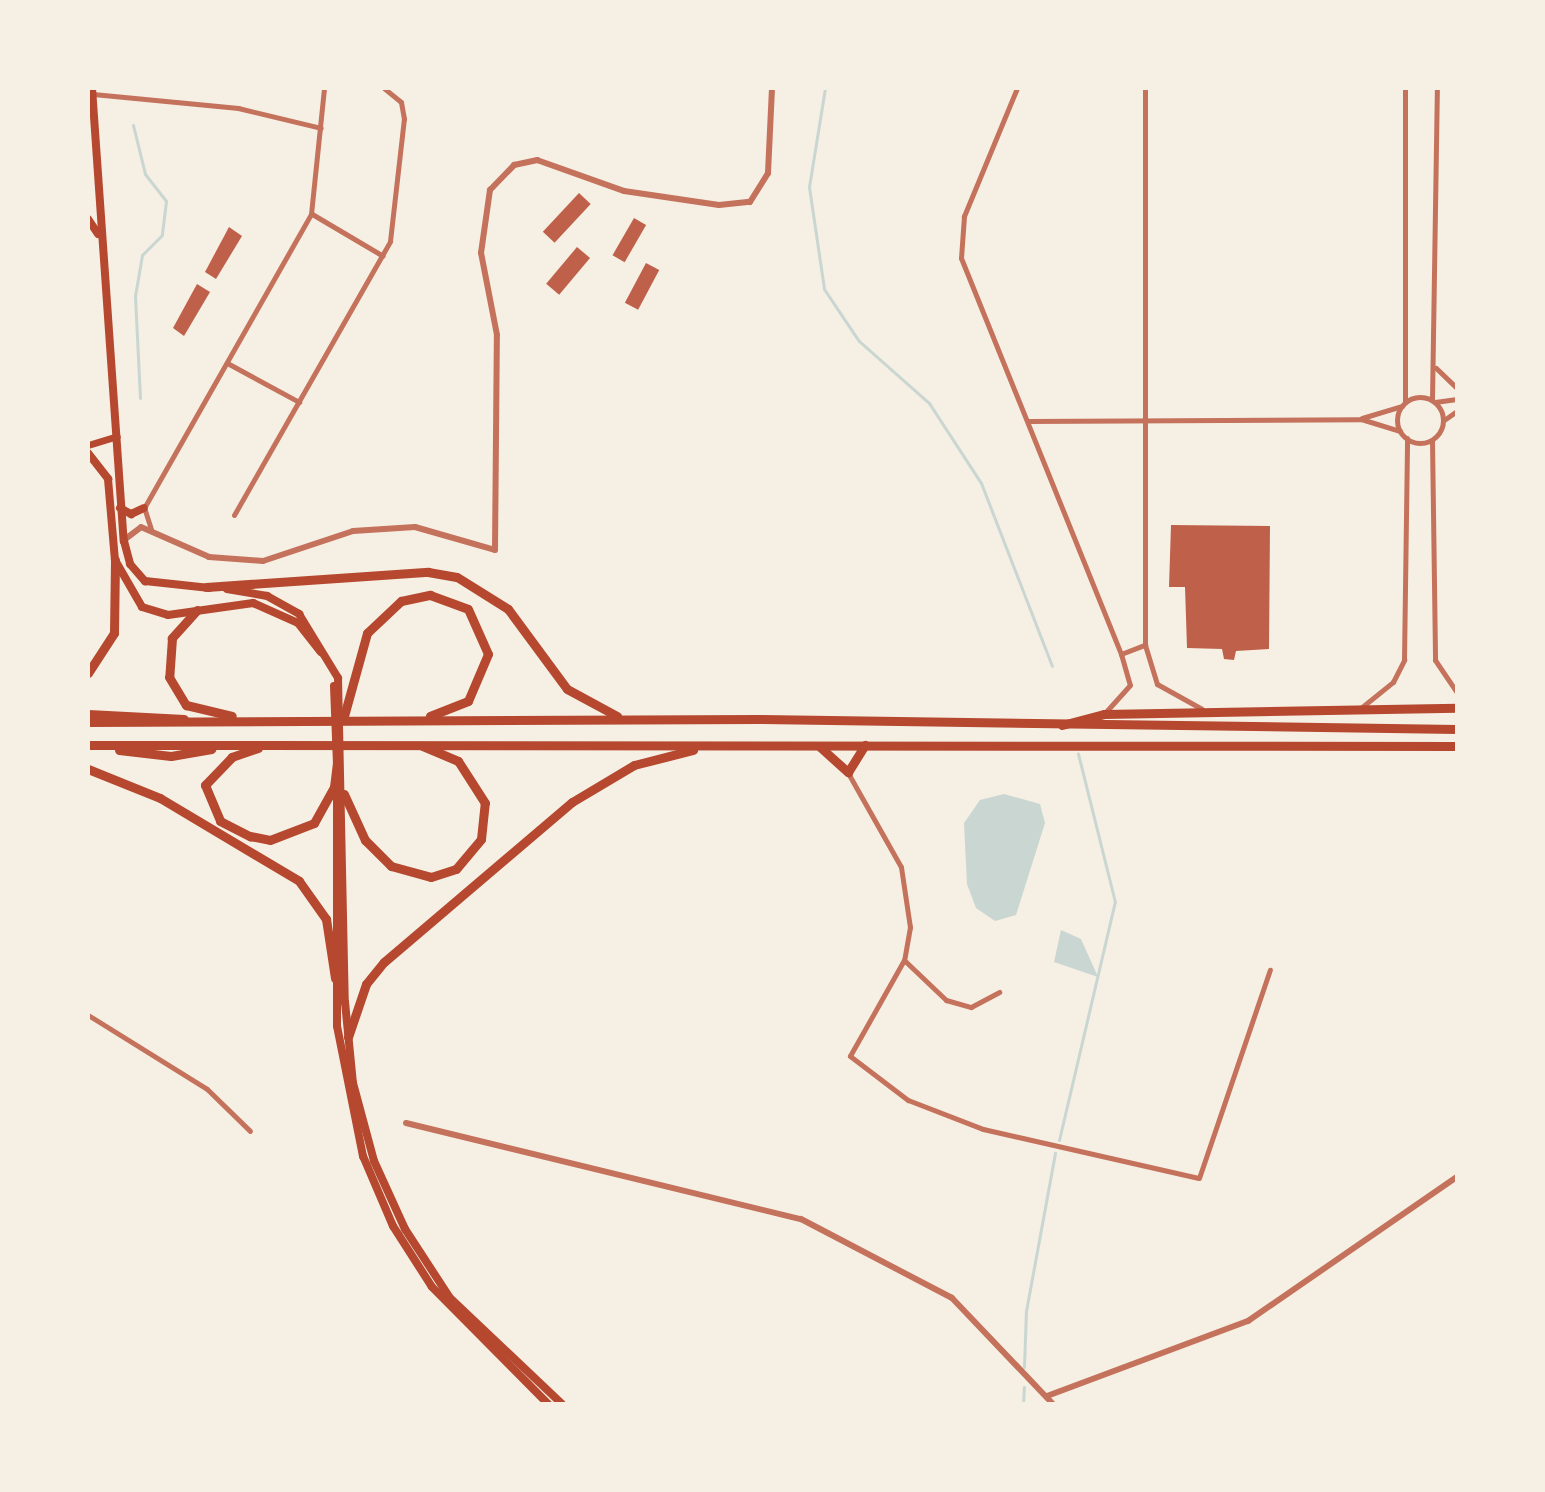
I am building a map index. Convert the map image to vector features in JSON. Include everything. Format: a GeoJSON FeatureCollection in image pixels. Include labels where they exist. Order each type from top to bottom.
{"type":"FeatureCollection","features":[{"type":"Feature","properties":{"kind":"highway"},"geometry":{"type":"LineString","coordinates":[[88,673],[114,633],[115,560]]}},
{"type":"Feature","properties":{"kind":"highway"},"geometry":{"type":"LineString","coordinates":[[206,587],[428,572],[457,577],[508,609],[578,698],[610,714],[648,720]]}},
{"type":"Feature","properties":{"kind":"highway"},"geometry":{"type":"LineString","coordinates":[[344,716],[356,657],[384,613],[418,596],[450,598],[483,629],[487,669],[468,701],[416,720]]}},
{"type":"Feature","properties":{"kind":"highway"},"geometry":{"type":"LineString","coordinates":[[197,610],[176,629],[165,659],[178,696],[196,710],[267,721]]}},
{"type":"Feature","properties":{"kind":"highway"},"geometry":{"type":"LineString","coordinates":[[1051,728],[1104,714],[1203,709],[1457,708]]}},
{"type":"Feature","properties":{"kind":"highway"},"geometry":{"type":"LineString","coordinates":[[88,714],[152,713],[195,722]]}},
{"type":"Feature","properties":{"kind":"highway"},"geometry":{"type":"LineString","coordinates":[[88,722],[648,720],[1051,728],[1457,729]]}},
{"type":"Feature","properties":{"kind":"highway"},"geometry":{"type":"LineString","coordinates":[[344,794],[365,840],[391,866],[431,877],[456,869],[481,839],[485,803],[458,761],[419,744]]}},
{"type":"Feature","properties":{"kind":"highway"},"geometry":{"type":"LineString","coordinates":[[88,745],[1457,746]]}},
{"type":"Feature","properties":{"kind":"highway"},"geometry":{"type":"LineString","coordinates":[[268,745],[232,757],[205,785],[220,821],[250,836],[270,840],[314,823],[334,787],[337,761]]}},
{"type":"Feature","properties":{"kind":"highway"},"geometry":{"type":"LineString","coordinates":[[817,746],[848,772],[865,745]]}},
{"type":"Feature","properties":{"kind":"highway"},"geometry":{"type":"LineString","coordinates":[[348,1037],[366,984],[384,962],[572,802],[634,765],[707,747]]}},
{"type":"Feature","properties":{"kind":"highway"},"geometry":{"type":"LineString","coordinates":[[88,769],[160,798],[299,881],[326,919],[335,978]]}},
{"type":"Feature","properties":{"kind":"main road"},"geometry":{"type":"LineString","coordinates":[[92,91],[92,164],[102,246],[120,508],[130,564],[145,581],[267,596],[310,623],[334,666],[344,716],[348,1037],[360,1117],[405,1229],[467,1317],[562,1404]]}},
{"type":"Feature","properties":{"kind":"main road"},"geometry":{"type":"LineString","coordinates":[[88,219],[102,246]]}},
{"type":"Feature","properties":{"kind":"main road"},"geometry":{"type":"LineString","coordinates":[[88,445],[117,436]]}},
{"type":"Feature","properties":{"kind":"main road"},"geometry":{"type":"LineString","coordinates":[[88,453],[108,479],[115,560],[142,607],[168,615],[253,603],[301,626],[333,679],[337,761],[335,978],[348,1105],[387,1214],[455,1317],[548,1404]]}},
{"type":"Feature","properties":{"kind":"main road"},"geometry":{"type":"LineString","coordinates":[[120,508],[131,514],[144,508]]}},
{"type":"Feature","properties":{"kind":"street"},"geometry":{"type":"LineString","coordinates":[[151,529],[144,508],[311,214],[324,88]]}},
{"type":"Feature","properties":{"kind":"street"},"geometry":{"type":"LineString","coordinates":[[234,515],[383,256],[404,119],[401,102],[384,88]]}},
{"type":"Feature","properties":{"kind":"street"},"geometry":{"type":"LineString","coordinates":[[124,541],[135,528],[151,529],[225,560],[276,561],[353,531],[415,527],[495,550],[497,335],[481,253],[490,190],[514,165],[537,160],[624,191],[719,205],[750,202],[768,173],[772,88]]}},
{"type":"Feature","properties":{"kind":"street"},"geometry":{"type":"LineString","coordinates":[[1017,88],[964,216],[961,258],[1121,654],[1130,685],[1119,705],[1104,714]]}},
{"type":"Feature","properties":{"kind":"street"},"geometry":{"type":"LineString","coordinates":[[1145,88],[1145,645],[1157,684],[1203,709]]}},
{"type":"Feature","properties":{"kind":"street"},"geometry":{"type":"LineString","coordinates":[[1400,431],[1404,404],[1405,88]]}},
{"type":"Feature","properties":{"kind":"street"},"geometry":{"type":"LineString","coordinates":[[1437,88],[1433,401],[1444,420]]}},
{"type":"Feature","properties":{"kind":"street"},"geometry":{"type":"LineString","coordinates":[[92,91],[238,108],[321,128]]}},
{"type":"Feature","properties":{"kind":"street"},"geometry":{"type":"LineString","coordinates":[[311,214],[383,256]]}},
{"type":"Feature","properties":{"kind":"street"},"geometry":{"type":"LineString","coordinates":[[228,364],[299,402]]}},
{"type":"Feature","properties":{"kind":"street"},"geometry":{"type":"LineString","coordinates":[[1435,366],[1457,388]]}},
{"type":"Feature","properties":{"kind":"street"},"geometry":{"type":"LineString","coordinates":[[1361,419],[1404,404],[1457,399]]}},
{"type":"Feature","properties":{"kind":"street"},"geometry":{"type":"LineString","coordinates":[[1457,411],[1444,420],[1432,440],[1435,660],[1457,693]]}},
{"type":"Feature","properties":{"kind":"street"},"geometry":{"type":"LineString","coordinates":[[1029,421],[1361,419],[1400,431],[1407,438],[1432,440]]}},
{"type":"Feature","properties":{"kind":"street"},"geometry":{"type":"LineString","coordinates":[[1361,708],[1393,682],[1404,660],[1407,438]]}},
{"type":"Feature","properties":{"kind":"street"},"geometry":{"type":"LineString","coordinates":[[1121,654],[1145,645]]}},
{"type":"Feature","properties":{"kind":"street"},"geometry":{"type":"LineString","coordinates":[[848,772],[901,867],[910,906],[904,960],[852,1046],[855,1067],[960,1122],[1199,1178],[1270,970]]}},
{"type":"Feature","properties":{"kind":"street"},"geometry":{"type":"LineString","coordinates":[[904,960],[946,1000],[971,1007],[999,992]]}},
{"type":"Feature","properties":{"kind":"street"},"geometry":{"type":"LineString","coordinates":[[88,1015],[207,1089],[250,1131]]}},
{"type":"Feature","properties":{"kind":"street"},"geometry":{"type":"LineString","coordinates":[[406,1123],[801,1219],[952,1298],[1053,1404]]}},
{"type":"Feature","properties":{"kind":"street"},"geometry":{"type":"LineString","coordinates":[[1047,1396],[1248,1321],[1457,1177]]}},
{"type":"Feature","properties":{"kind":"shaded area"},"geometry":{"type":"Polygon","coordinates":[[[1004,794],[1040,804],[1045,823],[1016,915],[995,921],[976,908],[967,884],[964,823],[980,800],[1004,794]]]}},
{"type":"Feature","properties":{"kind":"shaded area"},"geometry":{"type":"Polygon","coordinates":[[[1061,930],[1081,939],[1098,977],[1054,962],[1061,930]]]}},
{"type":"Feature","properties":{"kind":"building"},"geometry":{"type":"Polygon","coordinates":[[[579,193],[591,204],[555,243],[543,232],[579,193]]]}},
{"type":"Feature","properties":{"kind":"building"},"geometry":{"type":"Polygon","coordinates":[[[634,218],[646,225],[625,262],[612,255],[634,218]]]}},
{"type":"Feature","properties":{"kind":"building"},"geometry":{"type":"Polygon","coordinates":[[[229,227],[242,236],[216,279],[205,272],[229,227]]]}},
{"type":"Feature","properties":{"kind":"building"},"geometry":{"type":"Polygon","coordinates":[[[577,247],[590,258],[559,295],[546,284],[577,247]]]}},
{"type":"Feature","properties":{"kind":"building"},"geometry":{"type":"Polygon","coordinates":[[[646,263],[659,270],[638,310],[625,303],[646,263]]]}},
{"type":"Feature","properties":{"kind":"building"},"geometry":{"type":"Polygon","coordinates":[[[197,284],[210,292],[184,336],[173,328],[197,284]]]}},
{"type":"Feature","properties":{"kind":"building"},"geometry":{"type":"Polygon","coordinates":[[[1171,525],[1270,526],[1269,649],[1236,651],[1234,660],[1224,659],[1222,649],[1187,648],[1185,587],[1169,587],[1171,525]]]}},
{"type":"Feature","properties":{"kind":"waterway"},"geometry":{"type":"LineString","coordinates":[[825,88],[809,187],[824,289],[859,341],[929,403],[981,483],[1052,666]]}},
{"type":"Feature","properties":{"kind":"waterway"},"geometry":{"type":"LineString","coordinates":[[133,125],[145,174],[166,201],[162,235],[142,255],[135,296],[140,398]]}},
{"type":"Feature","properties":{"kind":"waterway"},"geometry":{"type":"LineString","coordinates":[[1059,1140],[1115,902],[1078,754]]}},
{"type":"Feature","properties":{"kind":"waterway"},"geometry":{"type":"LineString","coordinates":[[1024,1367],[1026,1311],[1055,1153]]}},
{"type":"Feature","properties":{"kind":"waterway"},"geometry":{"type":"LineString","coordinates":[[1023,1404],[1024,1387]]}}]}
